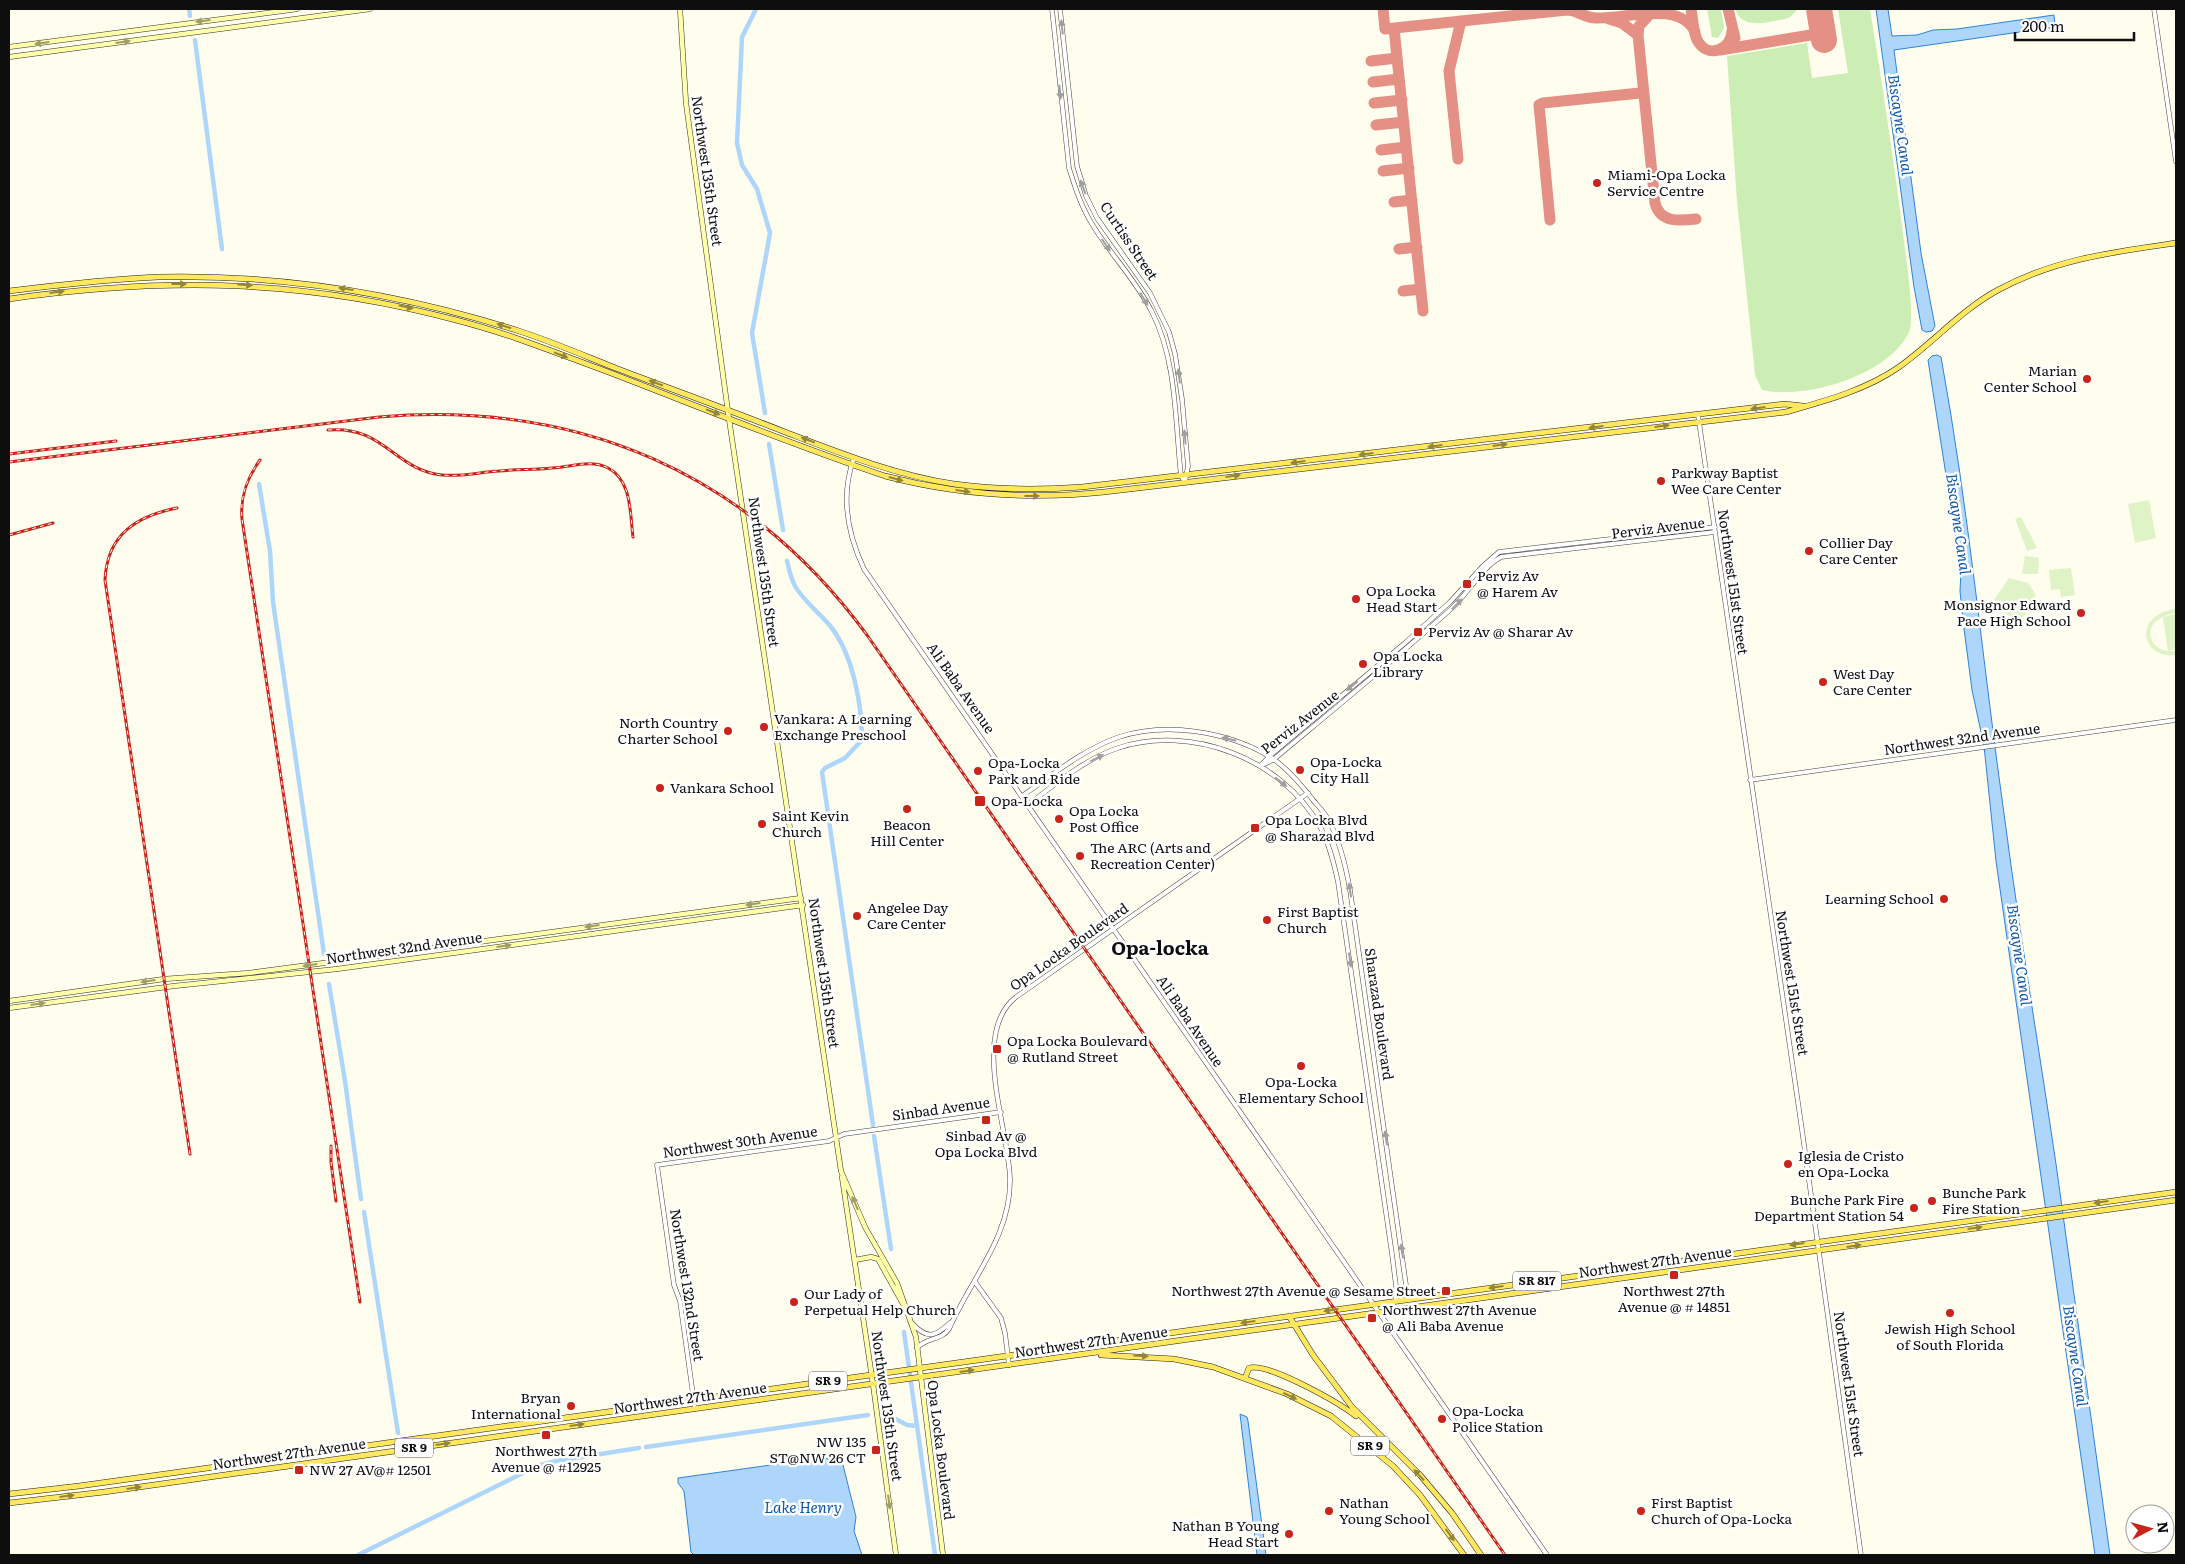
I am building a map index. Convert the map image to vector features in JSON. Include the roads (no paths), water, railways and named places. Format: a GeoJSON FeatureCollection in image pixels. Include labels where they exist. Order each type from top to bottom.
{"type":"FeatureCollection","features":[{"type":"Feature","properties":{"kind":"main road"},"geometry":{"type":"LineString","coordinates":[[9,47],[296,9],[297,18]]}},
{"type":"Feature","properties":{"kind":"main road"},"geometry":{"type":"LineString","coordinates":[[9,57],[341,11],[370,9]]}},
{"type":"Feature","properties":{"kind":"main road","name":"Northwest 135th Street"},"geometry":{"type":"LineString","coordinates":[[680,9],[686,103],[729,419],[837,1138]]}},
{"type":"Feature","properties":{"kind":"main road"},"geometry":{"type":"LineString","coordinates":[[99,35],[100,45]]}},
{"type":"Feature","properties":{"kind":"main road"},"geometry":{"type":"LineString","coordinates":[[9,298],[102,287],[161,284],[252,286],[349,297],[432,313],[512,336],[851,465],[885,476],[942,489],[1013,496],[1080,494],[1786,412],[1860,388],[1883,378],[1926,347],[1964,313],[1997,290],[2067,261],[2176,243]]}},
{"type":"Feature","properties":{"kind":"main road"},"geometry":{"type":"LineString","coordinates":[[9,291],[95,281],[160,277],[274,280],[353,290],[443,309],[522,332],[883,468],[957,484],[1000,488],[1038,489],[1075,487],[1785,404],[1806,406]]}},
{"type":"Feature","properties":{"kind":"main road","name":"Northwest 32nd Avenue"},"geometry":{"type":"LineString","coordinates":[[9,1001],[164,979],[249,973],[801,898]]}},
{"type":"Feature","properties":{"kind":"main road","name":"Northwest 32nd Avenue"},"geometry":{"type":"LineString","coordinates":[[9,1008],[174,986],[338,969],[803,905]]}},
{"type":"Feature","properties":{"kind":"main road","name":"Opa Locka Boulevard"},"geometry":{"type":"LineString","coordinates":[[837,1138],[841,1171],[865,1227],[888,1266],[911,1322],[917,1348],[918,1378],[944,1555]]}},
{"type":"Feature","properties":{"kind":"main road","name":"Northwest 135th Street"},"geometry":{"type":"LineString","coordinates":[[841,1171],[872,1375],[896,1555]]}},
{"type":"Feature","properties":{"kind":"main road","name":"Northwest 27th Avenue"},"geometry":{"type":"LineString","coordinates":[[9,1494],[79,1486],[2176,1192]]}},
{"type":"Feature","properties":{"kind":"main road","name":"Northwest 27th Avenue"},"geometry":{"type":"LineString","coordinates":[[9,1503],[905,1380],[2176,1200]]}},
{"type":"Feature","properties":{"kind":"main road"},"geometry":{"type":"LineString","coordinates":[[1926,1226],[1927,1235]]}},
{"type":"Feature","properties":{"kind":"main road"},"geometry":{"type":"LineString","coordinates":[[855,1260],[871,1257],[878,1259],[902,1304],[906,1306]]}},
{"type":"Feature","properties":{"kind":"main road"},"geometry":{"type":"LineString","coordinates":[[1399,1310],[1406,1305],[1408,1300]]}},
{"type":"Feature","properties":{"kind":"main road","name":"SR 9"},"geometry":{"type":"LineString","coordinates":[[1289,1316],[1334,1384],[1352,1407],[1420,1475],[1452,1513],[1481,1555]]}},
{"type":"Feature","properties":{"kind":"main road"},"geometry":{"type":"LineString","coordinates":[[1178,1341],[1180,1337],[1190,1330]]}},
{"type":"Feature","properties":{"kind":"main road"},"geometry":{"type":"LineString","coordinates":[[1164,1343],[1171,1338],[1174,1332]]}},
{"type":"Feature","properties":{"kind":"main road","name":"SR 9"},"geometry":{"type":"LineString","coordinates":[[1093,1353],[1174,1359],[1213,1367],[1287,1394],[1331,1416],[1393,1466],[1420,1495],[1464,1555]]}},
{"type":"Feature","properties":{"kind":"main road"},"geometry":{"type":"LineString","coordinates":[[1245,1378],[1246,1371],[1249,1368],[1261,1368],[1314,1390],[1340,1404],[1368,1424]]}},
{"type":"Feature","properties":{"kind":"main road"},"geometry":{"type":"LineString","coordinates":[[397,1451],[406,1440]]}},
{"type":"Feature","properties":{"kind":"main road"},"geometry":{"type":"LineString","coordinates":[[307,1454],[308,1463]]}},
{"type":"Feature","properties":{"kind":"street","name":"Curtiss Street"},"geometry":{"type":"LineString","coordinates":[[1052,9],[1067,158],[1076,191],[1096,231],[1143,298],[1156,322],[1165,345],[1169,362],[1185,482]]}},
{"type":"Feature","properties":{"kind":"street","name":"Curtiss Street"},"geometry":{"type":"LineString","coordinates":[[1060,9],[1075,156],[1082,185],[1091,207],[1154,300],[1169,332],[1175,354],[1182,399],[1188,466],[1184,475]]}},
{"type":"Feature","properties":{"kind":"street"},"geometry":{"type":"LineString","coordinates":[[2154,9],[2176,162]]}},
{"type":"Feature","properties":{"kind":"street"},"geometry":{"type":"LineString","coordinates":[[1084,210],[1091,207]]}},
{"type":"Feature","properties":{"kind":"street"},"geometry":{"type":"LineString","coordinates":[[1165,345],[1175,354]]}},
{"type":"Feature","properties":{"kind":"street","name":"Northwest 151st Street"},"geometry":{"type":"LineString","coordinates":[[1698,414],[1818,1241],[1861,1555]]}},
{"type":"Feature","properties":{"kind":"street","name":"Ali Baba Avenue"},"geometry":{"type":"LineString","coordinates":[[854,458],[848,484],[847,518],[854,548],[864,569],[1547,1555]]}},
{"type":"Feature","properties":{"kind":"street","name":"Perviz Avenue"},"geometry":{"type":"LineString","coordinates":[[1260,766],[1269,756],[1405,643],[1450,602],[1483,566],[1499,552],[1715,527]]}},
{"type":"Feature","properties":{"kind":"street","name":"Perviz Avenue"},"geometry":{"type":"LineString","coordinates":[[1260,766],[1273,760],[1422,635],[1455,606],[1486,570],[1501,557],[1715,532]]}},
{"type":"Feature","properties":{"kind":"street","name":"Northwest 32nd Avenue"},"geometry":{"type":"LineString","coordinates":[[1750,780],[2176,720]]}},
{"type":"Feature","properties":{"kind":"street","name":"Sharazad Boulevard"},"geometry":{"type":"LineString","coordinates":[[1022,796],[1082,755],[1122,736],[1154,730],[1178,730],[1235,740],[1269,756],[1298,781],[1329,820],[1343,857],[1349,880],[1408,1300]]}},
{"type":"Feature","properties":{"kind":"street","name":"Sharazad Boulevard"},"geometry":{"type":"LineString","coordinates":[[1028,805],[1095,759],[1118,748],[1152,742],[1202,744],[1228,750],[1260,766],[1291,789],[1320,825],[1333,860],[1338,882],[1397,1292],[1395,1301]]}},
{"type":"Feature","properties":{"kind":"street","name":"Opa Locka Boulevard"},"geometry":{"type":"LineString","coordinates":[[917,1348],[922,1343],[942,1336],[949,1328],[1002,1230],[1008,1208],[1010,1178],[993,1048],[996,1029],[1005,1009],[1016,997],[1308,793]]}},
{"type":"Feature","properties":{"kind":"street","name":"Sinbad Avenue"},"geometry":{"type":"LineString","coordinates":[[884,1129],[1001,1112]]}},
{"type":"Feature","properties":{"kind":"street"},"geometry":{"type":"LineString","coordinates":[[1372,1114],[1382,1113]]}},
{"type":"Feature","properties":{"kind":"street","name":"Northwest 30th Avenue"},"geometry":{"type":"LineString","coordinates":[[657,1165],[829,1141],[844,1134],[884,1129]]}},
{"type":"Feature","properties":{"kind":"street","name":"Northwest 132nd Street"},"geometry":{"type":"LineString","coordinates":[[657,1165],[674,1285],[680,1301],[695,1409]]}},
{"type":"Feature","properties":{"kind":"street"},"geometry":{"type":"LineString","coordinates":[[975,1282],[1001,1318],[1006,1333],[1009,1365]]}},
{"type":"Feature","properties":{"kind":"street"},"geometry":{"type":"LineString","coordinates":[[911,1322],[921,1333],[930,1335],[938,1333],[953,1320]]}},
{"type":"Feature","properties":{"kind":"water","name":"Biscayne Canal"},"geometry":{"type":"Polygon","coordinates":[[[1876,9],[1888,9],[1892,36],[1917,35],[1933,30],[1957,29],[2054,15],[2055,27],[1894,50],[1921,253],[1935,326],[1932,331],[1926,332],[1922,330],[1914,287],[1876,9]]]}},
{"type":"Feature","properties":{"kind":"water","name":"Biscayne Canal"},"geometry":{"type":"Polygon","coordinates":[[[1937,355],[1941,357],[1960,472],[1997,763],[2056,1164],[2110,1555],[2095,1555],[1996,861],[1984,746],[1972,690],[1960,591],[1961,571],[1928,360],[1932,356],[1937,355]]]}},
{"type":"Feature","properties":{"kind":"water"},"geometry":{"type":"Polygon","coordinates":[[[1240,1414],[1247,1417],[1248,1421],[1266,1555],[1257,1555],[1240,1414]]]}},
{"type":"Feature","properties":{"kind":"water","name":"Lake Henry"},"geometry":{"type":"Polygon","coordinates":[[[821,1458],[837,1460],[843,1465],[856,1517],[854,1531],[862,1555],[694,1555],[691,1552],[684,1491],[678,1483],[678,1478],[821,1458]]]}},
{"type":"Feature","properties":{"kind":"waterway"},"geometry":{"type":"LineString","coordinates":[[189,9],[190,16]]}},
{"type":"Feature","properties":{"kind":"waterway"},"geometry":{"type":"LineString","coordinates":[[756,9],[742,37],[737,143],[742,165],[757,189],[770,233],[752,333],[765,413]]}},
{"type":"Feature","properties":{"kind":"waterway"},"geometry":{"type":"LineString","coordinates":[[195,40],[222,249]]}},
{"type":"Feature","properties":{"kind":"waterway"},"geometry":{"type":"LineString","coordinates":[[769,444],[783,530]]}},
{"type":"Feature","properties":{"kind":"waterway"},"geometry":{"type":"LineString","coordinates":[[259,484],[270,551],[273,602],[324,954]]}},
{"type":"Feature","properties":{"kind":"waterway"},"geometry":{"type":"LineString","coordinates":[[787,561],[792,580],[799,592],[839,638],[855,681],[858,696],[862,740],[845,758],[825,768],[822,772],[873,1125]]}},
{"type":"Feature","properties":{"kind":"waterway"},"geometry":{"type":"LineString","coordinates":[[329,984],[345,1081],[361,1199]]}},
{"type":"Feature","properties":{"kind":"waterway"},"geometry":{"type":"LineString","coordinates":[[874,1136],[891,1249]]}},
{"type":"Feature","properties":{"kind":"waterway"},"geometry":{"type":"LineString","coordinates":[[364,1212],[398,1433]]}},
{"type":"Feature","properties":{"kind":"waterway"},"geometry":{"type":"LineString","coordinates":[[904,1332],[935,1555]]}},
{"type":"Feature","properties":{"kind":"waterway"},"geometry":{"type":"LineString","coordinates":[[886,1414],[907,1425],[917,1426]]}},
{"type":"Feature","properties":{"kind":"waterway"},"geometry":{"type":"LineString","coordinates":[[646,1447],[868,1415]]}},
{"type":"Feature","properties":{"kind":"waterway"},"geometry":{"type":"LineString","coordinates":[[358,1555],[537,1466],[556,1461],[639,1448]]}},
{"type":"Feature","properties":{"kind":"railway"},"geometry":{"type":"LineString","coordinates":[[9,462],[379,417],[453,415],[523,421],[590,436],[653,459],[713,490],[769,530],[820,578],[867,635],[1505,1555]]}},
{"type":"Feature","properties":{"kind":"railway"},"geometry":{"type":"LineString","coordinates":[[328,430],[347,430],[363,434],[412,465],[442,475],[545,469],[588,464],[601,465],[616,473],[626,489],[633,537]]}},
{"type":"Feature","properties":{"kind":"railway"},"geometry":{"type":"LineString","coordinates":[[9,454],[116,441]]}},
{"type":"Feature","properties":{"kind":"railway"},"geometry":{"type":"LineString","coordinates":[[260,460],[245,488],[242,503],[242,519],[360,1302]]}},
{"type":"Feature","properties":{"kind":"railway"},"geometry":{"type":"LineString","coordinates":[[177,508],[149,516],[127,530],[111,550],[105,580],[190,1154]]}},
{"type":"Feature","properties":{"kind":"railway"},"geometry":{"type":"LineString","coordinates":[[9,535],[53,523]]}},
{"type":"Feature","properties":{"kind":"railway"},"geometry":{"type":"LineString","coordinates":[[331,1146],[336,1201]]}},
{"type":"Feature","properties":{"kind":"place","name":"Miami-Opa Locka Service Centre"},"geometry":{"type":"Point","coordinates":[1597,183]}},
{"type":"Feature","properties":{"kind":"place","name":"Marian Center School"},"geometry":{"type":"Point","coordinates":[2087,379]}},
{"type":"Feature","properties":{"kind":"place","name":"Parkway Baptist Wee Care Center"},"geometry":{"type":"Point","coordinates":[1661,481]}},
{"type":"Feature","properties":{"kind":"place","name":"Collier Day Care Center"},"geometry":{"type":"Point","coordinates":[1809,551]}},
{"type":"Feature","properties":{"kind":"place","name":"Perviz Av @ Harem Av"},"geometry":{"type":"Point","coordinates":[1467,584]}},
{"type":"Feature","properties":{"kind":"place","name":"Opa Locka Head Start"},"geometry":{"type":"Point","coordinates":[1356,599]}},
{"type":"Feature","properties":{"kind":"place","name":"Monsignor Edward Pace High School"},"geometry":{"type":"Point","coordinates":[2081,613]}},
{"type":"Feature","properties":{"kind":"place","name":"Perviz Av @ Sharar Av"},"geometry":{"type":"Point","coordinates":[1418,632]}},
{"type":"Feature","properties":{"kind":"place","name":"Opa Locka Library"},"geometry":{"type":"Point","coordinates":[1363,664]}},
{"type":"Feature","properties":{"kind":"place","name":"West Day Care Center"},"geometry":{"type":"Point","coordinates":[1823,682]}},
{"type":"Feature","properties":{"kind":"place","name":"Vankara: A Learning Exchange Preschool"},"geometry":{"type":"Point","coordinates":[764,727]}},
{"type":"Feature","properties":{"kind":"place","name":"North Country Charter School"},"geometry":{"type":"Point","coordinates":[728,731]}},
{"type":"Feature","properties":{"kind":"place","name":"Opa-Locka City Hall"},"geometry":{"type":"Point","coordinates":[1300,770]}},
{"type":"Feature","properties":{"kind":"place","name":"Opa-Locka Park and Ride"},"geometry":{"type":"Point","coordinates":[978,771]}},
{"type":"Feature","properties":{"kind":"place","name":"Vankara School"},"geometry":{"type":"Point","coordinates":[660,788]}},
{"type":"Feature","properties":{"kind":"place","name":"Opa-Locka"},"geometry":{"type":"Point","coordinates":[980,801]}},
{"type":"Feature","properties":{"kind":"place","name":"Beacon Hill Center"},"geometry":{"type":"Point","coordinates":[907,809]}},
{"type":"Feature","properties":{"kind":"place","name":"Opa Locka Post Office"},"geometry":{"type":"Point","coordinates":[1059,819]}},
{"type":"Feature","properties":{"kind":"place","name":"Saint Kevin Church"},"geometry":{"type":"Point","coordinates":[762,824]}},
{"type":"Feature","properties":{"kind":"place","name":"Opa Locka Blvd @ Sharazad Blvd"},"geometry":{"type":"Point","coordinates":[1255,828]}},
{"type":"Feature","properties":{"kind":"place","name":"The ARC (Arts and Recreation Center)"},"geometry":{"type":"Point","coordinates":[1080,856]}},
{"type":"Feature","properties":{"kind":"place","name":"Learning School"},"geometry":{"type":"Point","coordinates":[1944,899]}},
{"type":"Feature","properties":{"kind":"place","name":"Angelee Day Care Center"},"geometry":{"type":"Point","coordinates":[857,916]}},
{"type":"Feature","properties":{"kind":"place","name":"First Baptist Church"},"geometry":{"type":"Point","coordinates":[1267,920]}},
{"type":"Feature","properties":{"kind":"place","name":"Opa Locka Boulevard @ Rutland Street"},"geometry":{"type":"Point","coordinates":[997,1049]}},
{"type":"Feature","properties":{"kind":"place","name":"Opa-Locka Elementary School"},"geometry":{"type":"Point","coordinates":[1301,1066]}},
{"type":"Feature","properties":{"kind":"place","name":"Sinbad Av @ Opa Locka Blvd"},"geometry":{"type":"Point","coordinates":[986,1120]}},
{"type":"Feature","properties":{"kind":"place","name":"Iglesia de Cristo en Opa-Locka"},"geometry":{"type":"Point","coordinates":[1788,1164]}},
{"type":"Feature","properties":{"kind":"place","name":"Bunche Park Fire Station"},"geometry":{"type":"Point","coordinates":[1932,1201]}},
{"type":"Feature","properties":{"kind":"place","name":"Bunche Park Fire Department Station 54"},"geometry":{"type":"Point","coordinates":[1914,1208]}},
{"type":"Feature","properties":{"kind":"place","name":"Northwest 27th Avenue @ # 14851"},"geometry":{"type":"Point","coordinates":[1674,1275]}},
{"type":"Feature","properties":{"kind":"place","name":"Northwest 27th Avenue @ Sesame Street"},"geometry":{"type":"Point","coordinates":[1446,1291]}},
{"type":"Feature","properties":{"kind":"place","name":"Our Lady of Perpetual Help Church"},"geometry":{"type":"Point","coordinates":[794,1302]}},
{"type":"Feature","properties":{"kind":"place","name":"Jewish High School of South Florida"},"geometry":{"type":"Point","coordinates":[1950,1313]}},
{"type":"Feature","properties":{"kind":"place","name":"Northwest 27th Avenue @ Ali Baba Avenue"},"geometry":{"type":"Point","coordinates":[1372,1318]}},
{"type":"Feature","properties":{"kind":"place","name":"Bryan International"},"geometry":{"type":"Point","coordinates":[571,1406]}},
{"type":"Feature","properties":{"kind":"place","name":"Opa-Locka Police Station"},"geometry":{"type":"Point","coordinates":[1442,1419]}},
{"type":"Feature","properties":{"kind":"place","name":"Northwest 27th Avenue @ #12925"},"geometry":{"type":"Point","coordinates":[546,1435]}},
{"type":"Feature","properties":{"kind":"place","name":"NW 135 ST@NW 26 CT"},"geometry":{"type":"Point","coordinates":[876,1450]}},
{"type":"Feature","properties":{"kind":"place","name":"NW 27 AV@# 12501"},"geometry":{"type":"Point","coordinates":[299,1470]}},
{"type":"Feature","properties":{"kind":"place","name":"Nathan Young School"},"geometry":{"type":"Point","coordinates":[1329,1511]}},
{"type":"Feature","properties":{"kind":"place","name":"First Baptist Church of Opa-Locka"},"geometry":{"type":"Point","coordinates":[1641,1511]}},
{"type":"Feature","properties":{"kind":"place","name":"Nathan B Young Head Start"},"geometry":{"type":"Point","coordinates":[1289,1534]}},
{"type":"Feature","properties":{"kind":"district","name":"Opa-locka"},"geometry":{"type":"Point","coordinates":[1160,948]}}]}
